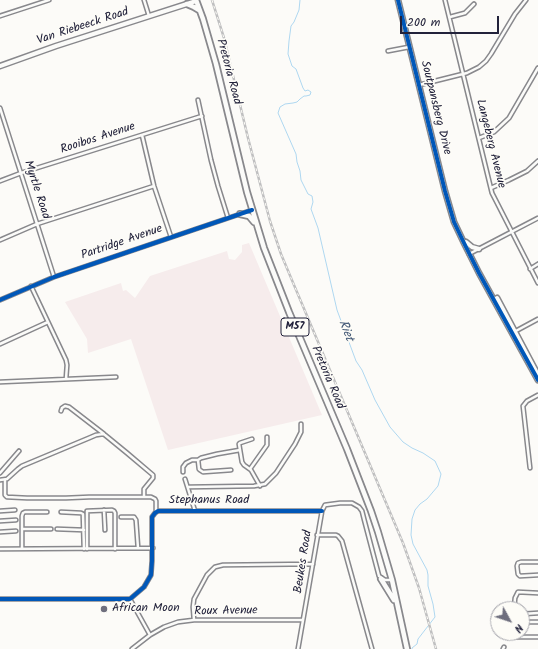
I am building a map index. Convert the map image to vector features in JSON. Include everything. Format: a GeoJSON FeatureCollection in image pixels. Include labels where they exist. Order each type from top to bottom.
{"type":"FeatureCollection","features":[{"type":"Feature","properties":{"kind":"main road","name":"Pretoria Road"},"geometry":{"type":"LineString","coordinates":[[196,1],[216,64],[252,210],[273,272],[362,488],[378,532],[392,580],[407,649]]}},
{"type":"Feature","properties":{"kind":"main road"},"geometry":{"type":"LineString","coordinates":[[188,3],[200,12]]}},
{"type":"Feature","properties":{"kind":"main road"},"geometry":{"type":"LineString","coordinates":[[240,214],[249,216],[257,225]]}},
{"type":"Feature","properties":{"kind":"main road"},"geometry":{"type":"LineString","coordinates":[[390,573],[382,579],[397,605]]}},
{"type":"Feature","properties":{"kind":"street"},"geometry":{"type":"LineString","coordinates":[[0,16],[49,0]]}},
{"type":"Feature","properties":{"kind":"street"},"geometry":{"type":"LineString","coordinates":[[144,0],[150,16]]}},
{"type":"Feature","properties":{"kind":"street","name":"Soutpansberg Drive"},"geometry":{"type":"LineString","coordinates":[[398,0],[444,191],[454,220],[464,243],[514,332],[529,362],[538,375]]}},
{"type":"Feature","properties":{"kind":"street","name":"Langeberg Avenue"},"geometry":{"type":"LineString","coordinates":[[446,0],[491,188],[538,284]]}},
{"type":"Feature","properties":{"kind":"street"},"geometry":{"type":"LineString","coordinates":[[419,85],[464,74],[475,70],[483,64],[489,57],[515,14],[526,0]]}},
{"type":"Feature","properties":{"kind":"street","name":"Van Riebeeck Road"},"geometry":{"type":"LineString","coordinates":[[0,66],[56,46],[196,1]]}},
{"type":"Feature","properties":{"kind":"street"},"geometry":{"type":"LineString","coordinates":[[450,17],[465,13],[474,4]]}},
{"type":"Feature","properties":{"kind":"street"},"geometry":{"type":"LineString","coordinates":[[388,51],[410,47]]}},
{"type":"Feature","properties":{"kind":"street"},"geometry":{"type":"LineString","coordinates":[[478,138],[494,132],[509,118],[538,68]]}},
{"type":"Feature","properties":{"kind":"street"},"geometry":{"type":"LineString","coordinates":[[198,100],[213,166],[228,218]]}},
{"type":"Feature","properties":{"kind":"street","name":"Myrtle Road"},"geometry":{"type":"LineString","coordinates":[[0,108],[54,277]]}},
{"type":"Feature","properties":{"kind":"street","name":"Rooibos Avenue"},"geometry":{"type":"LineString","coordinates":[[0,181],[202,116]]}},
{"type":"Feature","properties":{"kind":"street"},"geometry":{"type":"LineString","coordinates":[[0,126],[5,125]]}},
{"type":"Feature","properties":{"kind":"street"},"geometry":{"type":"LineString","coordinates":[[142,135],[154,186],[171,237]]}},
{"type":"Feature","properties":{"kind":"street"},"geometry":{"type":"LineString","coordinates":[[491,188],[530,169],[538,161]]}},
{"type":"Feature","properties":{"kind":"street"},"geometry":{"type":"LineString","coordinates":[[0,240],[37,224],[154,186]]}},
{"type":"Feature","properties":{"kind":"street","name":"Partridge Avenue"},"geometry":{"type":"LineString","coordinates":[[0,300],[54,277],[252,210]]}},
{"type":"Feature","properties":{"kind":"street"},"geometry":{"type":"LineString","coordinates":[[470,254],[538,218]]}},
{"type":"Feature","properties":{"kind":"street","name":"Soutpansberg Drive"},"geometry":{"type":"LineString","coordinates":[[454,220],[466,242],[470,254]]}},
{"type":"Feature","properties":{"kind":"street"},"geometry":{"type":"LineString","coordinates":[[466,242],[472,247],[479,249]]}},
{"type":"Feature","properties":{"kind":"street"},"geometry":{"type":"LineString","coordinates":[[530,268],[538,264]]}},
{"type":"Feature","properties":{"kind":"street"},"geometry":{"type":"LineString","coordinates":[[31,286],[67,362],[66,379]]}},
{"type":"Feature","properties":{"kind":"street"},"geometry":{"type":"LineString","coordinates":[[514,332],[538,319]]}},
{"type":"Feature","properties":{"kind":"street"},"geometry":{"type":"LineString","coordinates":[[0,344],[48,322]]}},
{"type":"Feature","properties":{"kind":"street","name":"Soutpansberg Drive"},"geometry":{"type":"LineString","coordinates":[[532,367],[538,380]]}},
{"type":"Feature","properties":{"kind":"street"},"geometry":{"type":"LineString","coordinates":[[0,382],[116,377]]}},
{"type":"Feature","properties":{"kind":"street"},"geometry":{"type":"LineString","coordinates":[[530,468],[523,406],[526,401],[538,395]]}},
{"type":"Feature","properties":{"kind":"street"},"geometry":{"type":"LineString","coordinates":[[61,411],[62,408],[68,406],[152,476],[153,478],[144,489],[144,497]]}},
{"type":"Feature","properties":{"kind":"street"},"geometry":{"type":"LineString","coordinates":[[188,487],[260,486],[268,482],[276,474],[299,436],[302,429],[301,424]]}},
{"type":"Feature","properties":{"kind":"street"},"geometry":{"type":"LineString","coordinates":[[0,480],[9,478],[22,466],[89,438],[100,434],[104,435]]}},
{"type":"Feature","properties":{"kind":"street"},"geometry":{"type":"LineString","coordinates":[[250,469],[267,445],[267,437]]}},
{"type":"Feature","properties":{"kind":"street"},"geometry":{"type":"LineString","coordinates":[[252,439],[239,444],[242,462],[250,469],[260,486]]}},
{"type":"Feature","properties":{"kind":"street"},"geometry":{"type":"LineString","coordinates":[[183,472],[183,467],[186,463],[192,460],[198,460],[217,454],[240,450]]}},
{"type":"Feature","properties":{"kind":"street"},"geometry":{"type":"LineString","coordinates":[[0,473],[19,452]]}},
{"type":"Feature","properties":{"kind":"street"},"geometry":{"type":"LineString","coordinates":[[198,460],[199,469],[204,472],[231,470]]}},
{"type":"Feature","properties":{"kind":"street"},"geometry":{"type":"LineString","coordinates":[[185,479],[195,511]]}},
{"type":"Feature","properties":{"kind":"street"},"geometry":{"type":"LineString","coordinates":[[5,480],[6,497],[151,497],[156,500],[156,512]]}},
{"type":"Feature","properties":{"kind":"street"},"geometry":{"type":"LineString","coordinates":[[322,511],[324,505],[328,504],[352,503],[359,507],[362,511],[378,571],[382,579],[386,581],[392,580]]}},
{"type":"Feature","properties":{"kind":"street"},"geometry":{"type":"LineString","coordinates":[[0,510],[15,510]]}},
{"type":"Feature","properties":{"kind":"street"},"geometry":{"type":"LineString","coordinates":[[85,548],[87,511],[91,510],[112,510],[115,512],[115,548]]}},
{"type":"Feature","properties":{"kind":"street"},"geometry":{"type":"LineString","coordinates":[[104,510],[105,530]]}},
{"type":"Feature","properties":{"kind":"street","name":"Stephanus Road"},"geometry":{"type":"LineString","coordinates":[[130,599],[144,587],[149,579],[152,569],[152,519],[156,512],[322,511]]}},
{"type":"Feature","properties":{"kind":"street","name":"Beukes Road"},"geometry":{"type":"LineString","coordinates":[[298,649],[322,511]]}},
{"type":"Feature","properties":{"kind":"street"},"geometry":{"type":"LineString","coordinates":[[22,548],[22,515],[24,512],[47,512]]}},
{"type":"Feature","properties":{"kind":"street"},"geometry":{"type":"LineString","coordinates":[[61,512],[83,513],[85,548]]}},
{"type":"Feature","properties":{"kind":"street"},"geometry":{"type":"LineString","coordinates":[[121,517],[134,517],[136,520],[138,548]]}},
{"type":"Feature","properties":{"kind":"street"},"geometry":{"type":"LineString","coordinates":[[0,521],[16,520]]}},
{"type":"Feature","properties":{"kind":"street"},"geometry":{"type":"LineString","coordinates":[[22,529],[51,529]]}},
{"type":"Feature","properties":{"kind":"street"},"geometry":{"type":"LineString","coordinates":[[57,530],[84,530]]}},
{"type":"Feature","properties":{"kind":"street"},"geometry":{"type":"LineString","coordinates":[[0,532],[16,531]]}},
{"type":"Feature","properties":{"kind":"street"},"geometry":{"type":"LineString","coordinates":[[317,535],[336,535],[342,541],[372,649]]}},
{"type":"Feature","properties":{"kind":"street"},"geometry":{"type":"LineString","coordinates":[[0,548],[153,548]]}},
{"type":"Feature","properties":{"kind":"street"},"geometry":{"type":"LineString","coordinates":[[538,562],[520,562],[517,568],[520,576],[538,575]]}},
{"type":"Feature","properties":{"kind":"street"},"geometry":{"type":"LineString","coordinates":[[194,620],[194,599],[207,575],[215,567],[220,565],[313,564]]}},
{"type":"Feature","properties":{"kind":"street"},"geometry":{"type":"LineString","coordinates":[[515,601],[518,592],[538,593]]}},
{"type":"Feature","properties":{"kind":"street"},"geometry":{"type":"LineString","coordinates":[[0,599],[130,599],[150,635]]}},
{"type":"Feature","properties":{"kind":"street","name":"Roux Avenue"},"geometry":{"type":"LineString","coordinates":[[132,649],[159,629],[173,624],[194,620],[303,620]]}},
{"type":"Feature","properties":{"kind":"shaded area"},"geometry":{"type":"Polygon","coordinates":[[[249,243],[322,415],[168,450],[131,339],[88,353],[87,339],[65,302],[121,283],[123,291],[126,290],[135,298],[150,276],[227,251],[229,259],[235,260],[242,252],[242,245],[249,243]]]}},
{"type":"Feature","properties":{"kind":"waterway","name":"Riet"},"geometry":{"type":"LineString","coordinates":[[300,0],[299,10],[291,26],[288,54],[292,66],[296,69],[303,88],[305,91],[308,90],[311,92],[310,95],[304,96],[297,102],[285,104],[280,107],[278,113],[296,154],[301,180],[308,194],[312,196],[313,202],[311,209],[318,228],[337,310],[356,361],[362,370],[375,400],[390,427],[403,442],[435,461],[441,474],[438,486],[415,510],[412,519],[411,535],[413,544],[427,570],[428,586],[435,617],[412,649]]}},
{"type":"Feature","properties":{"kind":"railway"},"geometry":{"type":"LineString","coordinates":[[212,0],[224,38],[270,221],[281,254],[403,543],[419,588],[436,649]]}},
{"type":"Feature","properties":{"kind":"cycle path"},"geometry":{"type":"LineString","coordinates":[[398,0],[454,222],[479,273],[538,380]]}},
{"type":"Feature","properties":{"kind":"cycle path"},"geometry":{"type":"LineString","coordinates":[[0,300],[54,277],[252,210]]}},
{"type":"Feature","properties":{"kind":"cycle path"},"geometry":{"type":"LineString","coordinates":[[0,599],[130,599],[144,587],[151,575],[152,517],[158,511],[322,511]]}},
{"type":"Feature","properties":{"kind":"place","name":"African Moon"},"geometry":{"type":"Point","coordinates":[104,609]}}]}
